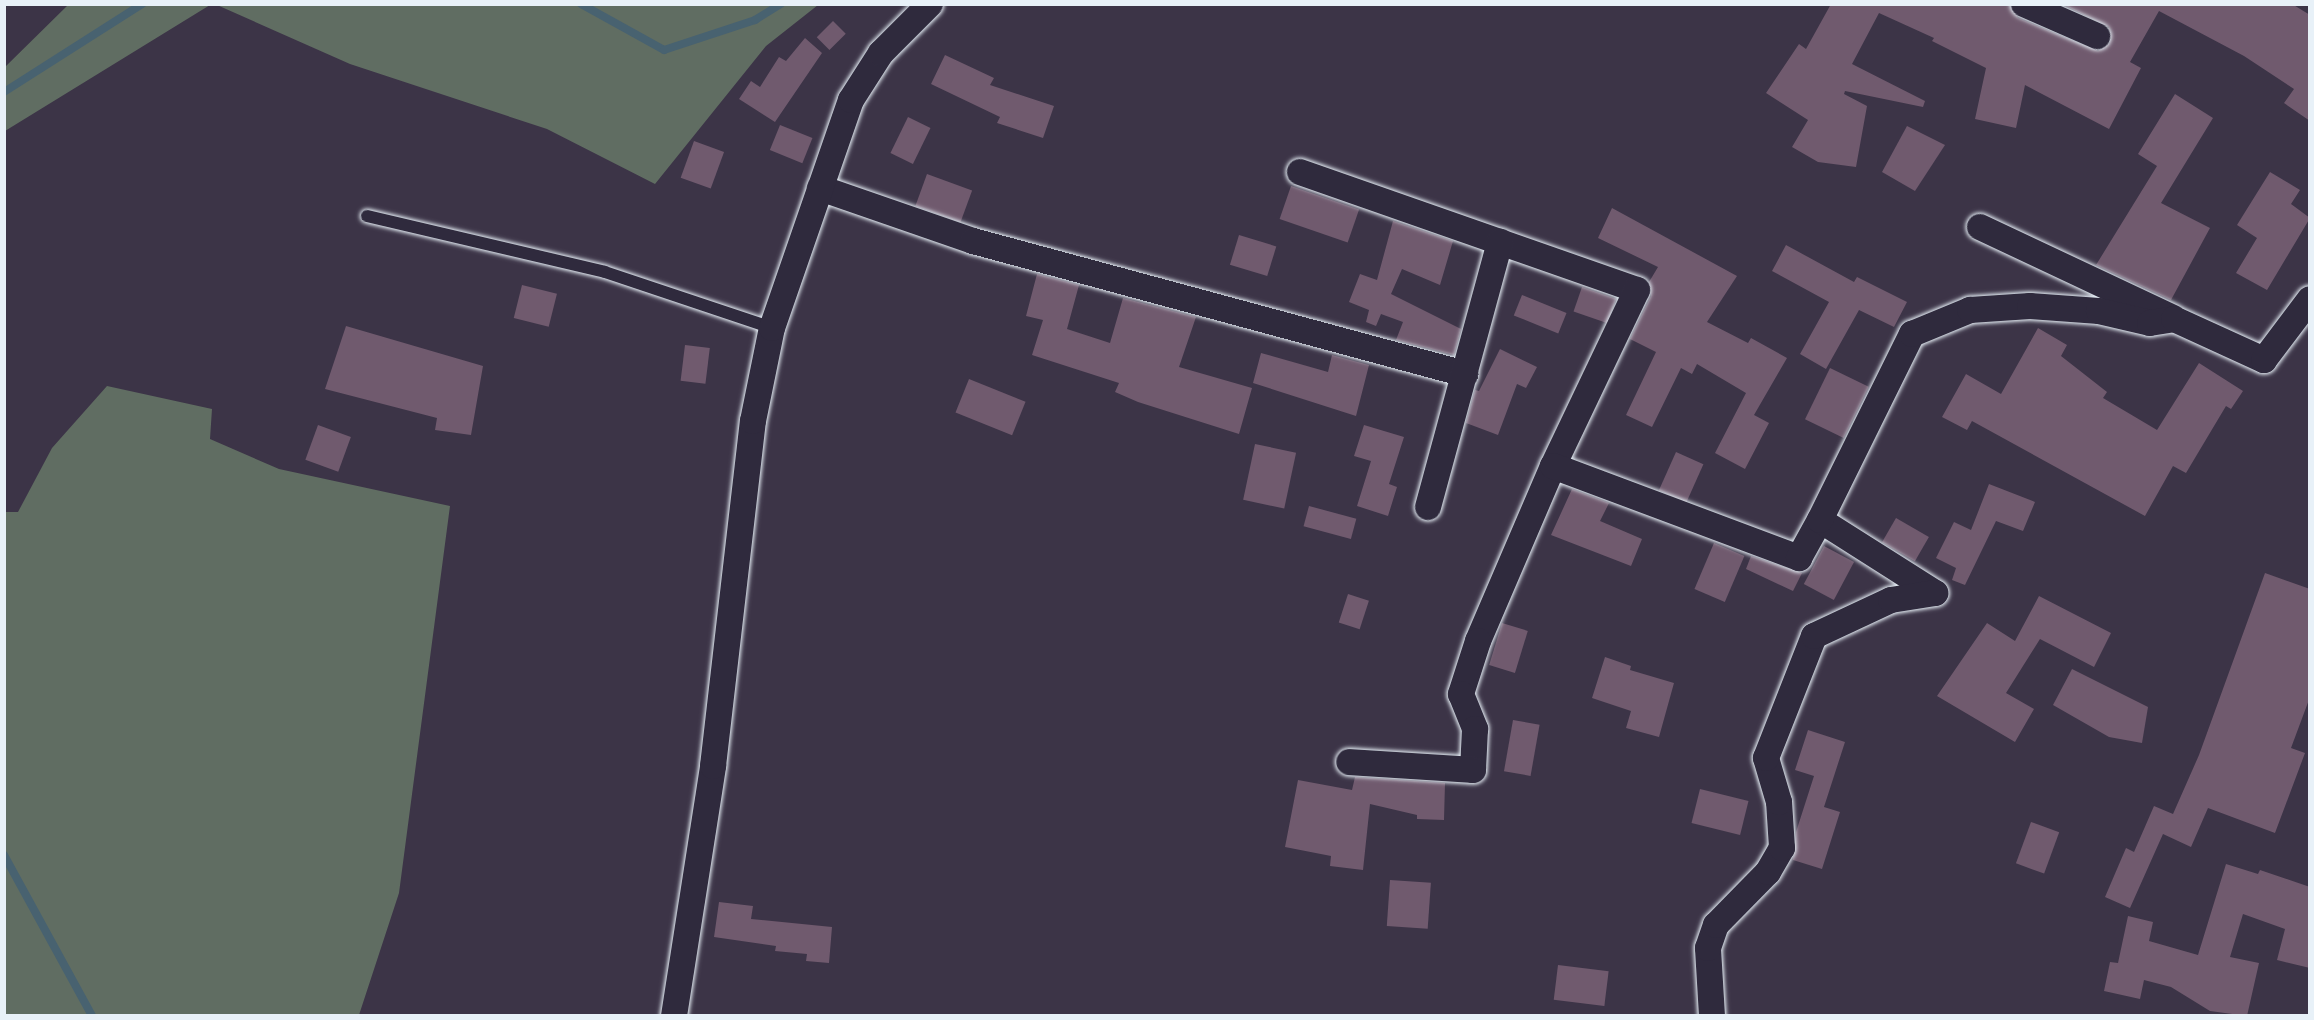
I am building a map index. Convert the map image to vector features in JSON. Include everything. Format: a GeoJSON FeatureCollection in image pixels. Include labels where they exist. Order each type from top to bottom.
{"type":"FeatureCollection","features":[{"type":"Feature","properties":{"kind":"street"},"geometry":{"type":"LineString","coordinates":[[674,1016],[713,766],[753,421],[772,328],[851,100],[881,53],[930,4]]}},
{"type":"Feature","properties":{"kind":"street"},"geometry":{"type":"LineString","coordinates":[[2024,4],[2097,36]]}},
{"type":"Feature","properties":{"kind":"street"},"geometry":{"type":"LineString","coordinates":[[1300,172],[1637,290],[1552,466],[1478,641],[1461,694],[1475,729],[1473,770],[1350,762]]}},
{"type":"Feature","properties":{"kind":"street"},"geometry":{"type":"LineString","coordinates":[[820,188],[973,241],[1465,374]]}},
{"type":"Feature","properties":{"kind":"street"},"geometry":{"type":"LineString","coordinates":[[1980,227],[2264,360],[2310,299]]}},
{"type":"Feature","properties":{"kind":"street"},"geometry":{"type":"LineString","coordinates":[[1428,507],[1500,242]]}},
{"type":"Feature","properties":{"kind":"street"},"geometry":{"type":"LineString","coordinates":[[1552,466],[1798,558],[1820,520],[1912,334],[1970,310],[2030,306],[2099,311],[2150,323],[2174,319]]}},
{"type":"Feature","properties":{"kind":"street"},"geometry":{"type":"LineString","coordinates":[[1712,1016],[1708,948],[1716,925],[1768,872],[1782,848],[1779,802],[1766,758],[1814,636],[1891,600],[1935,593],[1820,520]]}},
{"type":"Feature","properties":{"kind":"lane"},"geometry":{"type":"LineString","coordinates":[[367,216],[605,272],[772,328]]}},
{"type":"Feature","properties":{"kind":"green space"},"geometry":{"type":"Polygon","coordinates":[[[818,4],[766,46],[655,184],[547,129],[350,64],[217,5],[818,4]]]}},
{"type":"Feature","properties":{"kind":"green space"},"geometry":{"type":"Polygon","coordinates":[[[68,5],[210,5],[5,131],[5,67],[68,5]]]}},
{"type":"Feature","properties":{"kind":"green space"},"geometry":{"type":"Polygon","coordinates":[[[107,386],[212,409],[210,439],[279,469],[450,506],[399,893],[359,1015],[5,1015],[5,512],[18,512],[52,448],[107,386]]]}},
{"type":"Feature","properties":{"kind":"building"},"geometry":{"type":"Polygon","coordinates":[[[1831,4],[2009,4],[2018,18],[2098,51],[2110,43],[2109,27],[2062,4],[2292,4],[2310,15],[2310,121],[2284,103],[2294,89],[2244,56],[2159,11],[2130,62],[2141,68],[2109,129],[2025,85],[2016,128],[1975,119],[1986,68],[1932,41],[1934,38],[1879,13],[1852,64],[1925,101],[1923,107],[1845,91],[1844,94],[1867,106],[1856,167],[1818,162],[1792,147],[1808,120],[1766,93],[1799,44],[1806,49],[1831,4]]]}},
{"type":"Feature","properties":{"kind":"building"},"geometry":{"type":"Polygon","coordinates":[[[833,21],[846,34],[829,50],[817,37],[833,21]]]}},
{"type":"Feature","properties":{"kind":"building"},"geometry":{"type":"Polygon","coordinates":[[[805,38],[822,53],[775,122],[739,99],[751,81],[760,87],[779,57],[786,61],[805,38]]]}},
{"type":"Feature","properties":{"kind":"building"},"geometry":{"type":"Polygon","coordinates":[[[945,55],[994,78],[990,85],[1054,106],[1043,138],[997,123],[1000,117],[931,84],[945,55]]]}},
{"type":"Feature","properties":{"kind":"building"},"geometry":{"type":"Polygon","coordinates":[[[2175,94],[2213,118],[2161,203],[2210,228],[2171,300],[2096,265],[2157,166],[2138,154],[2175,94]]]}},
{"type":"Feature","properties":{"kind":"building"},"geometry":{"type":"Polygon","coordinates":[[[908,117],[930,128],[913,164],[890,153],[908,117]]]}},
{"type":"Feature","properties":{"kind":"building"},"geometry":{"type":"Polygon","coordinates":[[[780,125],[812,138],[802,163],[770,150],[780,125]]]}},
{"type":"Feature","properties":{"kind":"building"},"geometry":{"type":"Polygon","coordinates":[[[1907,126],[1945,145],[1915,191],[1882,172],[1907,126]]]}},
{"type":"Feature","properties":{"kind":"building"},"geometry":{"type":"Polygon","coordinates":[[[694,141],[724,152],[711,189],[681,178],[694,141]]]}},
{"type":"Feature","properties":{"kind":"building"},"geometry":{"type":"Polygon","coordinates":[[[2270,172],[2300,190],[2291,204],[2310,218],[2267,290],[2236,273],[2257,238],[2237,225],[2270,172]]]}},
{"type":"Feature","properties":{"kind":"building"},"geometry":{"type":"Polygon","coordinates":[[[927,174],[972,190],[960,222],[915,206],[927,174]]]}},
{"type":"Feature","properties":{"kind":"building"},"geometry":{"type":"Polygon","coordinates":[[[1291,186],[1359,209],[1348,243],[1280,219],[1291,186]]]}},
{"type":"Feature","properties":{"kind":"building"},"geometry":{"type":"Polygon","coordinates":[[[1612,208],[1737,276],[1707,322],[1748,343],[1751,338],[1787,358],[1754,415],[1769,423],[1745,469],[1715,453],[1746,393],[1697,364],[1692,374],[1681,368],[1652,427],[1626,415],[1656,352],[1630,339],[1651,296],[1649,282],[1658,267],[1598,238],[1612,208]]]}},
{"type":"Feature","properties":{"kind":"building"},"geometry":{"type":"Polygon","coordinates":[[[1393,221],[1453,241],[1440,285],[1402,269],[1391,294],[1461,329],[1454,355],[1396,340],[1403,322],[1381,314],[1376,326],[1366,322],[1369,310],[1349,302],[1360,274],[1377,280],[1393,221]]]}},
{"type":"Feature","properties":{"kind":"building"},"geometry":{"type":"Polygon","coordinates":[[[1239,235],[1276,246],[1267,276],[1230,265],[1239,235]]]}},
{"type":"Feature","properties":{"kind":"building"},"geometry":{"type":"Polygon","coordinates":[[[1786,245],[1854,282],[1857,277],[1907,302],[1894,327],[1859,310],[1826,369],[1800,354],[1829,302],[1772,271],[1786,245]]]}},
{"type":"Feature","properties":{"kind":"building"},"geometry":{"type":"Polygon","coordinates":[[[1037,274],[1079,285],[1067,329],[1110,343],[1123,298],[1196,317],[1179,367],[1252,388],[1239,434],[1138,402],[1115,392],[1119,383],[1032,355],[1043,320],[1026,316],[1037,274]]]}},
{"type":"Feature","properties":{"kind":"building"},"geometry":{"type":"Polygon","coordinates":[[[522,285],[557,294],[549,327],[514,318],[522,285]]]}},
{"type":"Feature","properties":{"kind":"building"},"geometry":{"type":"Polygon","coordinates":[[[1582,287],[1616,299],[1608,323],[1574,312],[1582,287]]]}},
{"type":"Feature","properties":{"kind":"building"},"geometry":{"type":"Polygon","coordinates":[[[1522,295],[1567,313],[1558,333],[1514,315],[1522,295]]]}},
{"type":"Feature","properties":{"kind":"building"},"geometry":{"type":"Polygon","coordinates":[[[346,326],[483,366],[471,435],[435,430],[437,418],[325,389],[346,326]]]}},
{"type":"Feature","properties":{"kind":"building"},"geometry":{"type":"Polygon","coordinates":[[[2038,328],[2067,345],[2061,356],[2107,392],[2103,398],[2157,430],[2199,363],[2243,391],[2231,409],[2226,406],[2186,473],[2173,466],[2145,516],[1972,421],[1967,430],[1942,417],[1966,374],[2001,394],[2038,328]]]}},
{"type":"Feature","properties":{"kind":"building"},"geometry":{"type":"Polygon","coordinates":[[[685,345],[710,348],[705,384],[681,381],[685,345]]]}},
{"type":"Feature","properties":{"kind":"building"},"geometry":{"type":"Polygon","coordinates":[[[1500,349],[1537,367],[1526,388],[1517,384],[1498,435],[1466,423],[1475,390],[1479,391],[1500,349]]]}},
{"type":"Feature","properties":{"kind":"building"},"geometry":{"type":"Polygon","coordinates":[[[1261,353],[1328,372],[1332,355],[1369,365],[1356,416],[1253,383],[1261,353]]]}},
{"type":"Feature","properties":{"kind":"building"},"geometry":{"type":"Polygon","coordinates":[[[1830,368],[1869,387],[1844,438],[1805,419],[1830,368]]]}},
{"type":"Feature","properties":{"kind":"building"},"geometry":{"type":"Polygon","coordinates":[[[969,379],[1026,402],[1012,435],[956,412],[969,379]]]}},
{"type":"Feature","properties":{"kind":"building"},"geometry":{"type":"Polygon","coordinates":[[[318,425],[351,437],[338,472],[305,460],[318,425]]]}},
{"type":"Feature","properties":{"kind":"building"},"geometry":{"type":"Polygon","coordinates":[[[1364,425],[1404,437],[1389,484],[1397,487],[1388,516],[1357,506],[1371,461],[1354,456],[1364,425]]]}},
{"type":"Feature","properties":{"kind":"building"},"geometry":{"type":"Polygon","coordinates":[[[1255,444],[1296,453],[1284,508],[1243,500],[1255,444]]]}},
{"type":"Feature","properties":{"kind":"building"},"geometry":{"type":"Polygon","coordinates":[[[1676,452],[1703,464],[1686,503],[1659,490],[1676,452]]]}},
{"type":"Feature","properties":{"kind":"building"},"geometry":{"type":"Polygon","coordinates":[[[1989,484],[2035,502],[2023,531],[1996,521],[1965,585],[1952,580],[1956,568],[1936,558],[1954,522],[1971,530],[1989,484]]]}},
{"type":"Feature","properties":{"kind":"building"},"geometry":{"type":"Polygon","coordinates":[[[1572,489],[1609,503],[1600,521],[1642,539],[1631,566],[1551,535],[1572,489]]]}},
{"type":"Feature","properties":{"kind":"building"},"geometry":{"type":"Polygon","coordinates":[[[1309,506],[1356,519],[1351,539],[1304,526],[1309,506]]]}},
{"type":"Feature","properties":{"kind":"building"},"geometry":{"type":"Polygon","coordinates":[[[1896,518],[1929,537],[1915,561],[1882,542],[1896,518]]]}},
{"type":"Feature","properties":{"kind":"building"},"geometry":{"type":"Polygon","coordinates":[[[1714,543],[1744,556],[1725,602],[1694,589],[1714,543]]]}},
{"type":"Feature","properties":{"kind":"building"},"geometry":{"type":"Polygon","coordinates":[[[1824,546],[1854,562],[1834,600],[1804,584],[1824,546]]]}},
{"type":"Feature","properties":{"kind":"building"},"geometry":{"type":"Polygon","coordinates":[[[1751,556],[1802,573],[1793,591],[1746,569],[1751,556]]]}},
{"type":"Feature","properties":{"kind":"building"},"geometry":{"type":"Polygon","coordinates":[[[2265,573],[2310,589],[2310,697],[2291,748],[2305,753],[2275,833],[2208,808],[2191,847],[2163,834],[2130,908],[2105,897],[2126,848],[2134,852],[2154,806],[2173,814],[2199,755],[2265,573]]]}},
{"type":"Feature","properties":{"kind":"building"},"geometry":{"type":"Polygon","coordinates":[[[1348,594],[1369,601],[1360,629],[1339,623],[1348,594]]]}},
{"type":"Feature","properties":{"kind":"building"},"geometry":{"type":"Polygon","coordinates":[[[2039,596],[2111,633],[2094,667],[2040,639],[2006,693],[2034,709],[2015,742],[1937,696],[1987,623],[2015,641],[2039,596]]]}},
{"type":"Feature","properties":{"kind":"building"},"geometry":{"type":"Polygon","coordinates":[[[1502,623],[1528,631],[1515,673],[1489,665],[1502,623]]]}},
{"type":"Feature","properties":{"kind":"building"},"geometry":{"type":"Polygon","coordinates":[[[1605,657],[1631,666],[1630,670],[1674,683],[1659,737],[1626,728],[1631,711],[1592,698],[1605,657]]]}},
{"type":"Feature","properties":{"kind":"building"},"geometry":{"type":"Polygon","coordinates":[[[2072,669],[2148,707],[2142,743],[2109,737],[2053,705],[2072,669]]]}},
{"type":"Feature","properties":{"kind":"building"},"geometry":{"type":"Polygon","coordinates":[[[1513,720],[1540,725],[1531,776],[1504,771],[1513,720]]]}},
{"type":"Feature","properties":{"kind":"building"},"geometry":{"type":"Polygon","coordinates":[[[1808,730],[1845,742],[1824,807],[1840,812],[1822,869],[1793,860],[1796,832],[1814,776],[1795,770],[1808,730]]]}},
{"type":"Feature","properties":{"kind":"building"},"geometry":{"type":"Polygon","coordinates":[[[1355,777],[1445,783],[1444,820],[1417,819],[1417,815],[1370,804],[1363,870],[1330,866],[1331,856],[1285,847],[1298,780],[1352,790],[1355,777]]]}},
{"type":"Feature","properties":{"kind":"building"},"geometry":{"type":"Polygon","coordinates":[[[1700,789],[1749,801],[1740,835],[1692,823],[1700,789]]]}},
{"type":"Feature","properties":{"kind":"building"},"geometry":{"type":"Polygon","coordinates":[[[2031,822],[2059,832],[2044,874],[2016,863],[2031,822]]]}},
{"type":"Feature","properties":{"kind":"building"},"geometry":{"type":"Polygon","coordinates":[[[2226,864],[2258,874],[2260,870],[2310,887],[2310,968],[2277,960],[2285,929],[2243,914],[2230,957],[2259,963],[2247,1016],[2210,1011],[2171,987],[2144,980],[2140,999],[2104,991],[2110,962],[2118,963],[2128,916],[2153,922],[2149,941],[2198,955],[2226,864]]]}},
{"type":"Feature","properties":{"kind":"building"},"geometry":{"type":"Polygon","coordinates":[[[1390,880],[1431,883],[1428,929],[1387,926],[1390,880]]]}},
{"type":"Feature","properties":{"kind":"building"},"geometry":{"type":"Polygon","coordinates":[[[719,902],[753,906],[751,919],[832,927],[829,963],[806,961],[807,954],[775,951],[776,946],[714,937],[719,902]]]}},
{"type":"Feature","properties":{"kind":"building"},"geometry":{"type":"Polygon","coordinates":[[[1558,965],[1609,971],[1604,1006],[1554,1000],[1558,965]]]}},
{"type":"Feature","properties":{"kind":"waterway"},"geometry":{"type":"LineString","coordinates":[[4,92],[142,4]]}},
{"type":"Feature","properties":{"kind":"waterway"},"geometry":{"type":"LineString","coordinates":[[581,4],[664,50],[755,20],[781,4]]}},
{"type":"Feature","properties":{"kind":"waterway"},"geometry":{"type":"LineString","coordinates":[[4,855],[92,1016]]}}]}
